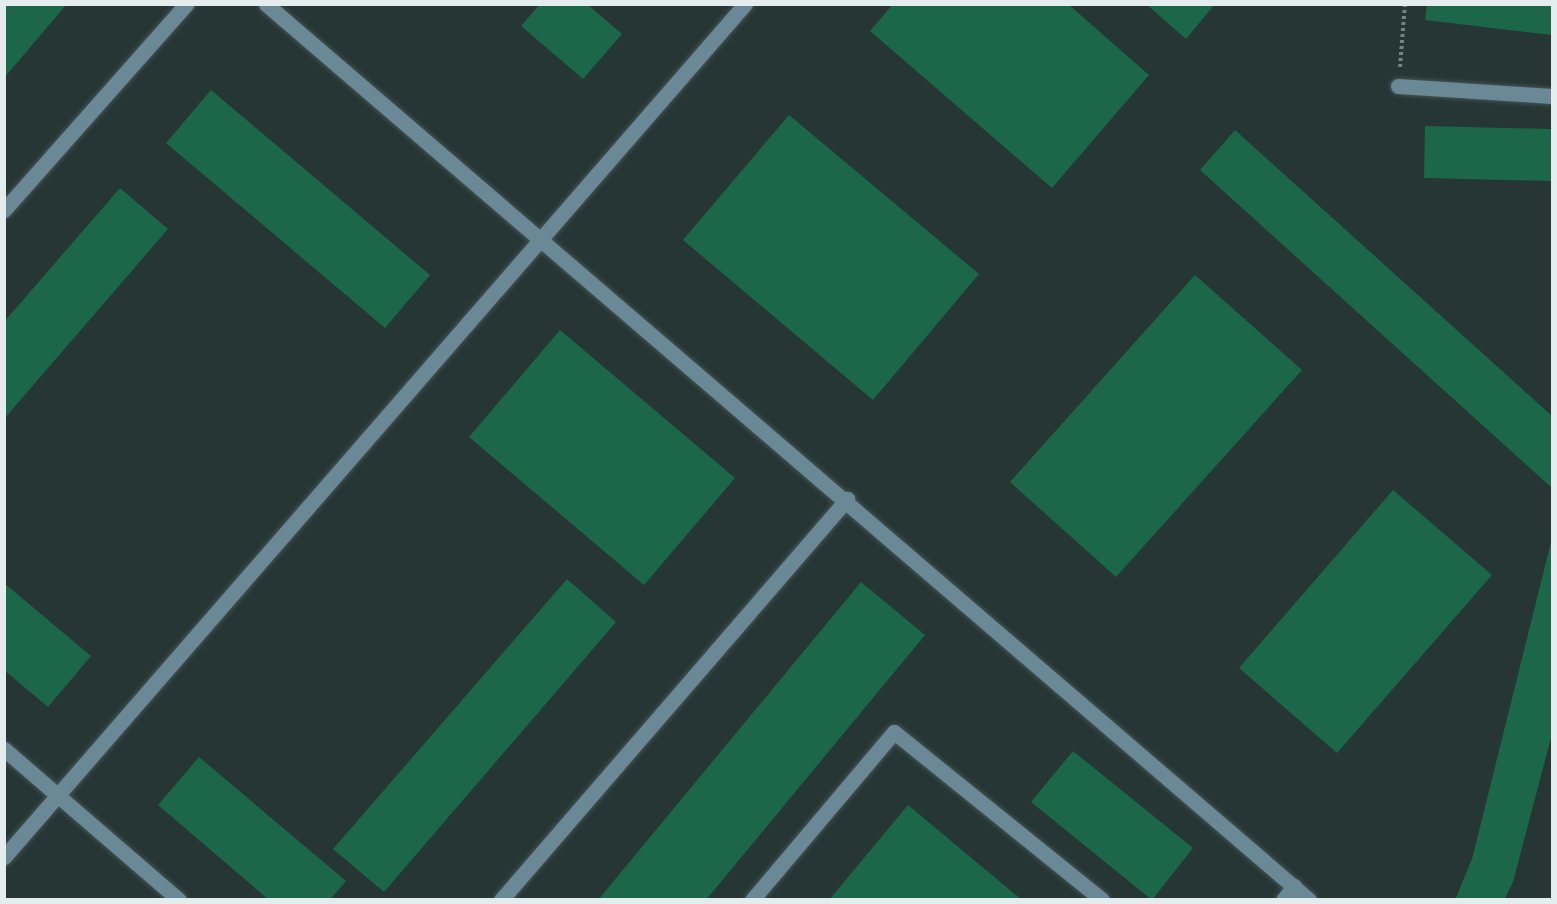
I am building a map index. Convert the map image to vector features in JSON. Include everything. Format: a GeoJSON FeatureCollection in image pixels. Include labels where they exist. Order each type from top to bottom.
{"type":"FeatureCollection","features":[{"type":"Feature","properties":{"kind":"street"},"geometry":{"type":"LineString","coordinates":[[4,210],[186,4]]}},
{"type":"Feature","properties":{"kind":"street"},"geometry":{"type":"LineString","coordinates":[[266,4],[537,238],[847,499],[1309,900]]}},
{"type":"Feature","properties":{"kind":"street"},"geometry":{"type":"LineString","coordinates":[[4,857],[537,238],[745,4]]}},
{"type":"Feature","properties":{"kind":"street"},"geometry":{"type":"LineString","coordinates":[[1398,86],[1552,96]]}},
{"type":"Feature","properties":{"kind":"street"},"geometry":{"type":"LineString","coordinates":[[501,900],[847,499]]}},
{"type":"Feature","properties":{"kind":"street"},"geometry":{"type":"LineString","coordinates":[[752,900],[894,732],[1102,900]]}},
{"type":"Feature","properties":{"kind":"street"},"geometry":{"type":"LineString","coordinates":[[4,749],[179,900]]}},
{"type":"Feature","properties":{"kind":"street"},"geometry":{"type":"LineString","coordinates":[[1283,900],[1294,886]]}},
{"type":"Feature","properties":{"kind":"path"},"geometry":{"type":"LineString","coordinates":[[1398,86],[1405,4]]}},
{"type":"Feature","properties":{"kind":"building"},"geometry":{"type":"Polygon","coordinates":[[[4,4],[67,4],[4,78],[4,4]]]}},
{"type":"Feature","properties":{"kind":"building"},"geometry":{"type":"Polygon","coordinates":[[[540,4],[587,4],[622,34],[583,79],[521,26],[540,4]]]}},
{"type":"Feature","properties":{"kind":"building"},"geometry":{"type":"Polygon","coordinates":[[[893,4],[1068,4],[1149,75],[1052,188],[870,31],[893,4]]]}},
{"type":"Feature","properties":{"kind":"building"},"geometry":{"type":"Polygon","coordinates":[[[1146,4],[1215,4],[1186,39],[1146,4]]]}},
{"type":"Feature","properties":{"kind":"building"},"geometry":{"type":"Polygon","coordinates":[[[1427,4],[1552,4],[1552,35],[1425,20],[1427,4]]]}},
{"type":"Feature","properties":{"kind":"building"},"geometry":{"type":"Polygon","coordinates":[[[211,90],[430,275],[385,328],[166,143],[211,90]]]}},
{"type":"Feature","properties":{"kind":"building"},"geometry":{"type":"Polygon","coordinates":[[[789,115],[979,274],[873,400],[683,240],[789,115]]]}},
{"type":"Feature","properties":{"kind":"building"},"geometry":{"type":"Polygon","coordinates":[[[1425,126],[1552,129],[1552,181],[1424,178],[1425,126]]]}},
{"type":"Feature","properties":{"kind":"building"},"geometry":{"type":"Polygon","coordinates":[[[1235,130],[1552,416],[1552,488],[1200,170],[1235,130]]]}},
{"type":"Feature","properties":{"kind":"building"},"geometry":{"type":"Polygon","coordinates":[[[120,188],[168,229],[4,419],[4,322],[120,188]]]}},
{"type":"Feature","properties":{"kind":"building"},"geometry":{"type":"Polygon","coordinates":[[[1195,275],[1302,370],[1116,577],[1010,482],[1195,275]]]}},
{"type":"Feature","properties":{"kind":"building"},"geometry":{"type":"Polygon","coordinates":[[[560,330],[735,478],[644,585],[469,437],[560,330]]]}},
{"type":"Feature","properties":{"kind":"building"},"geometry":{"type":"Polygon","coordinates":[[[1393,490],[1492,575],[1337,753],[1239,668],[1393,490]]]}},
{"type":"Feature","properties":{"kind":"building"},"geometry":{"type":"Polygon","coordinates":[[[1552,538],[1552,734],[1513,882],[1504,900],[1455,900],[1472,859],[1552,538]]]}},
{"type":"Feature","properties":{"kind":"building"},"geometry":{"type":"Polygon","coordinates":[[[567,579],[616,622],[384,892],[333,849],[567,579]]]}},
{"type":"Feature","properties":{"kind":"building"},"geometry":{"type":"Polygon","coordinates":[[[861,582],[925,635],[706,900],[598,900],[861,582]]]}},
{"type":"Feature","properties":{"kind":"building"},"geometry":{"type":"Polygon","coordinates":[[[4,583],[91,656],[48,707],[4,670],[4,583]]]}},
{"type":"Feature","properties":{"kind":"building"},"geometry":{"type":"Polygon","coordinates":[[[1073,751],[1193,848],[1152,900],[1031,802],[1073,751]]]}},
{"type":"Feature","properties":{"kind":"building"},"geometry":{"type":"Polygon","coordinates":[[[199,757],[346,881],[330,900],[269,900],[158,805],[199,757]]]}},
{"type":"Feature","properties":{"kind":"building"},"geometry":{"type":"Polygon","coordinates":[[[908,805],[1022,900],[829,900],[908,805]]]}}]}
